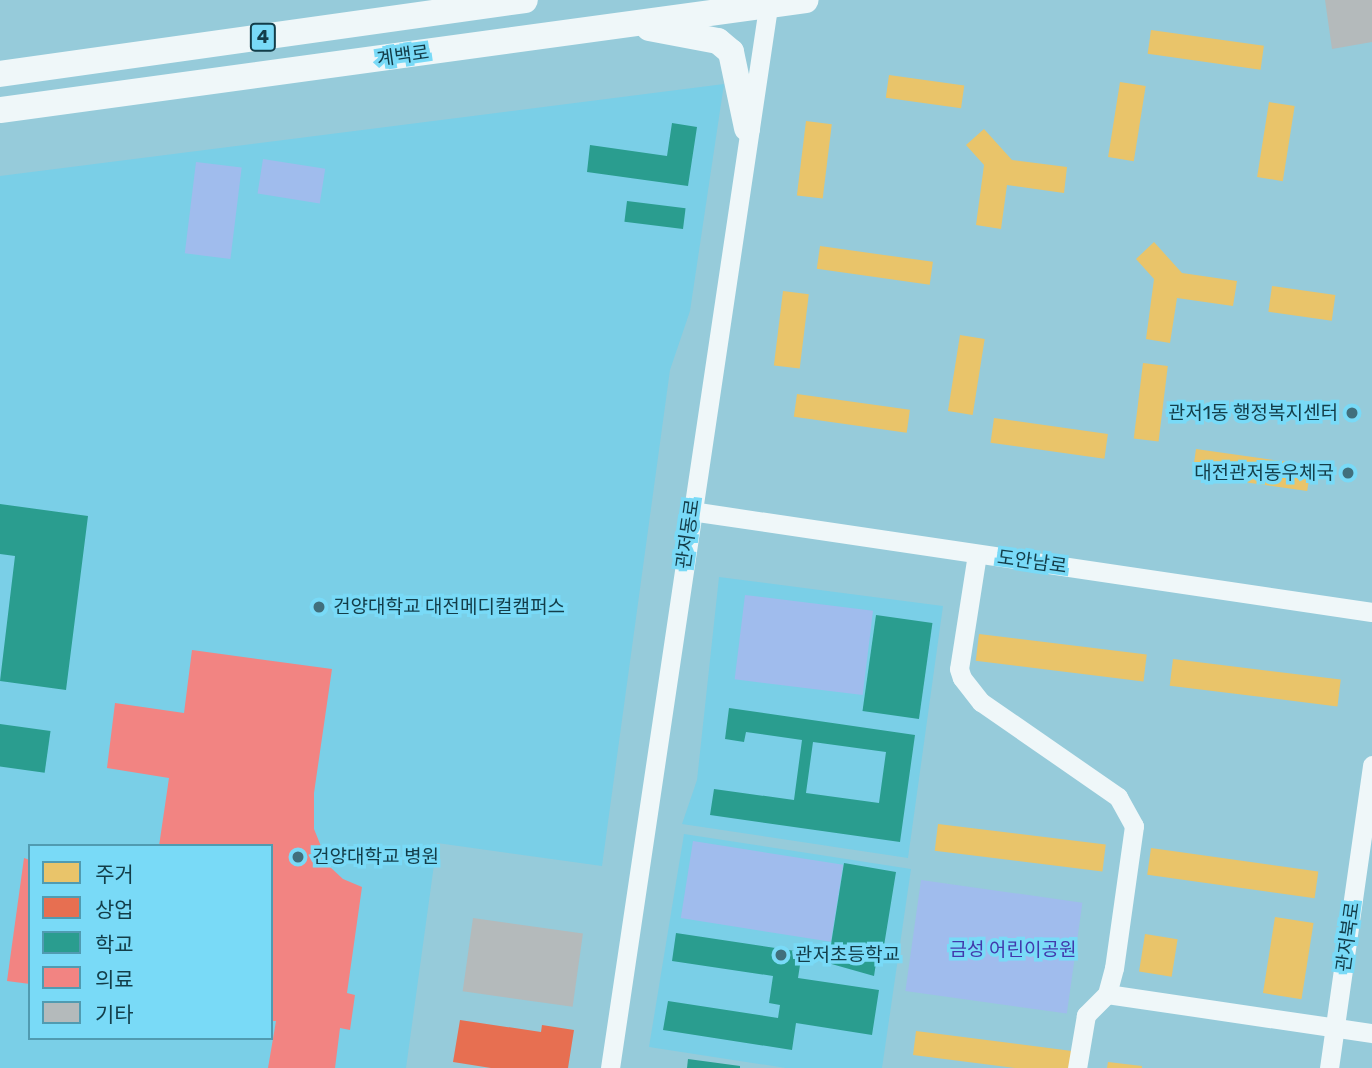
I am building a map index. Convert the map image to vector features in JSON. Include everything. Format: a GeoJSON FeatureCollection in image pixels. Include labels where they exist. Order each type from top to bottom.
{"type":"FeatureCollection","features":[{"type":"Feature","properties":{"kind":"main road","name":"계백로"},"geometry":{"type":"LineString","coordinates":[[0,74],[525,0]]}},
{"type":"Feature","properties":{"kind":"main road","name":"계백로"},"geometry":{"type":"LineString","coordinates":[[0,110],[634,24],[769,2],[806,0]]}},
{"type":"Feature","properties":{"kind":"main road"},"geometry":{"type":"LineString","coordinates":[[634,24],[718,41],[731,52],[747,128]]}},
{"type":"Feature","properties":{"kind":"street","name":"관저동로"},"geometry":{"type":"LineString","coordinates":[[610,1068],[747,128],[769,2]]}},
{"type":"Feature","properties":{"kind":"street","name":"도안남로"},"geometry":{"type":"LineString","coordinates":[[691,511],[1372,612]]}},
{"type":"Feature","properties":{"kind":"street"},"geometry":{"type":"LineString","coordinates":[[977,554],[962,677],[981,702],[1118,797],[1134,826],[1126,899],[1107,993],[1086,1015],[1077,1068]]}},
{"type":"Feature","properties":{"kind":"street","name":"관저북로"},"geometry":{"type":"LineString","coordinates":[[1329,1068],[1372,765]]}},
{"type":"Feature","properties":{"kind":"street"},"geometry":{"type":"LineString","coordinates":[[1107,993],[1372,1033]]}},
{"type":"Feature","properties":{"kind":"shaded area","name":"건양대학교 대전메디컬캠퍼스"},"geometry":{"type":"Polygon","coordinates":[[[724,84],[690,311],[670,370],[602,866],[437,843],[406,1068],[0,1068],[0,176],[724,84]]]}},
{"type":"Feature","properties":{"kind":"shaded area"},"geometry":{"type":"Polygon","coordinates":[[[719,577],[943,606],[908,858],[682,824],[697,780],[719,577]]]}},
{"type":"Feature","properties":{"kind":"shaded area","name":"관저초등학교"},"geometry":{"type":"Polygon","coordinates":[[[684,834],[911,869],[882,1068],[786,1068],[649,1047],[684,834]]]}},
{"type":"Feature","properties":{"kind":"green space"},"geometry":{"type":"Polygon","coordinates":[[[263,159],[325,169],[320,203],[258,194],[263,159]]]}},
{"type":"Feature","properties":{"kind":"green space"},"geometry":{"type":"Polygon","coordinates":[[[196,162],[242,168],[230,259],[185,253],[196,162]]]}},
{"type":"Feature","properties":{"kind":"green space"},"geometry":{"type":"Polygon","coordinates":[[[745,595],[873,611],[863,695],[735,679],[745,595]]]}},
{"type":"Feature","properties":{"kind":"green space"},"geometry":{"type":"Polygon","coordinates":[[[693,841],[843,865],[831,942],[681,918],[693,841]]]}},
{"type":"Feature","properties":{"kind":"green space","name":"금성 어린이공원"},"geometry":{"type":"Polygon","coordinates":[[[921,880],[1082,903],[1067,1014],[905,991],[921,880]]]}},
{"type":"Feature","properties":{"kind":"building: 주거"},"geometry":{"type":"Polygon","coordinates":[[[1151,30],[1264,46],[1261,70],[1148,54],[1151,30]]]}},
{"type":"Feature","properties":{"kind":"building: 주거"},"geometry":{"type":"Polygon","coordinates":[[[889,75],[964,86],[961,108],[886,98],[889,75]]]}},
{"type":"Feature","properties":{"kind":"building: 주거"},"geometry":{"type":"Polygon","coordinates":[[[1120,82],[1146,86],[1134,161],[1108,157],[1120,82]]]}},
{"type":"Feature","properties":{"kind":"building: 주거"},"geometry":{"type":"Polygon","coordinates":[[[1269,102],[1295,106],[1283,181],[1257,177],[1269,102]]]}},
{"type":"Feature","properties":{"kind":"building: 주거"},"geometry":{"type":"Polygon","coordinates":[[[806,121],[832,124],[823,199],[797,195],[806,121]]]}},
{"type":"Feature","properties":{"kind":"building: 주거"},"geometry":{"type":"Polygon","coordinates":[[[984,129],[1012,160],[1067,167],[1064,193],[1007,185],[1001,229],[976,225],[984,165],[966,145],[984,129]]]}},
{"type":"Feature","properties":{"kind":"building: 주거"},"geometry":{"type":"Polygon","coordinates":[[[1154,242],[1182,273],[1237,281],[1233,306],[1177,298],[1170,343],[1146,339],[1154,279],[1136,259],[1154,242]]]}},
{"type":"Feature","properties":{"kind":"building: 주거"},"geometry":{"type":"Polygon","coordinates":[[[820,246],[933,262],[930,285],[817,269],[820,246]]]}},
{"type":"Feature","properties":{"kind":"building: 주거"},"geometry":{"type":"Polygon","coordinates":[[[1272,286],[1335,295],[1332,321],[1268,312],[1272,286]]]}},
{"type":"Feature","properties":{"kind":"building: 주거"},"geometry":{"type":"Polygon","coordinates":[[[783,291],[809,294],[800,369],[774,365],[783,291]]]}},
{"type":"Feature","properties":{"kind":"building: 주거"},"geometry":{"type":"Polygon","coordinates":[[[960,335],[985,339],[973,415],[948,411],[960,335]]]}},
{"type":"Feature","properties":{"kind":"building: 주거"},"geometry":{"type":"Polygon","coordinates":[[[1143,363],[1168,366],[1159,441],[1134,438],[1143,363]]]}},
{"type":"Feature","properties":{"kind":"building: 주거"},"geometry":{"type":"Polygon","coordinates":[[[797,394],[910,410],[907,433],[794,417],[797,394]]]}},
{"type":"Feature","properties":{"kind":"building: 주거"},"geometry":{"type":"Polygon","coordinates":[[[994,418],[1108,434],[1104,459],[991,443],[994,418]]]}},
{"type":"Feature","properties":{"kind":"building: 주거"},"geometry":{"type":"Polygon","coordinates":[[[1196,449],[1311,465],[1307,491],[1192,475],[1196,449]]]}},
{"type":"Feature","properties":{"kind":"building: 주거"},"geometry":{"type":"Polygon","coordinates":[[[979,634],[1147,655],[1143,681],[976,661],[979,634]]]}},
{"type":"Feature","properties":{"kind":"building: 주거"},"geometry":{"type":"Polygon","coordinates":[[[1173,659],[1341,680],[1337,706],[1170,686],[1173,659]]]}},
{"type":"Feature","properties":{"kind":"building: 주거"},"geometry":{"type":"Polygon","coordinates":[[[938,824],[1106,845],[1102,871],[935,851],[938,824]]]}},
{"type":"Feature","properties":{"kind":"building: 주거"},"geometry":{"type":"Polygon","coordinates":[[[1151,848],[1318,872],[1315,898],[1147,875],[1151,848]]]}},
{"type":"Feature","properties":{"kind":"building: 주거"},"geometry":{"type":"Polygon","coordinates":[[[1275,917],[1314,923],[1301,999],[1263,993],[1275,917]]]}},
{"type":"Feature","properties":{"kind":"building: 주거"},"geometry":{"type":"Polygon","coordinates":[[[1145,934],[1178,939],[1172,977],[1139,972],[1145,934]]]}},
{"type":"Feature","properties":{"kind":"building: 주거"},"geometry":{"type":"Polygon","coordinates":[[[916,1031],[1072,1051],[1070,1068],[1015,1068],[913,1055],[916,1031]]]}},
{"type":"Feature","properties":{"kind":"building: 주거"},"geometry":{"type":"Polygon","coordinates":[[[1108,1062],[1142,1066],[1142,1068],[1107,1068],[1108,1062]]]}},
{"type":"Feature","properties":{"kind":"building: 상업"},"geometry":{"type":"Polygon","coordinates":[[[460,1020],[541,1032],[542,1025],[574,1030],[568,1068],[491,1068],[453,1062],[460,1020]]]}},
{"type":"Feature","properties":{"kind":"building: 학교"},"geometry":{"type":"Polygon","coordinates":[[[672,123],[697,127],[688,186],[587,172],[590,145],[667,156],[672,123]]]}},
{"type":"Feature","properties":{"kind":"building: 학교"},"geometry":{"type":"Polygon","coordinates":[[[627,201],[686,208],[683,229],[624,222],[627,201]]]}},
{"type":"Feature","properties":{"kind":"building: 학교"},"geometry":{"type":"Polygon","coordinates":[[[0,504],[88,516],[66,690],[0,681],[15,556],[0,554],[0,504]]]}},
{"type":"Feature","properties":{"kind":"building: 학교"},"geometry":{"type":"Polygon","coordinates":[[[876,615],[932,623],[919,719],[863,711],[876,615]]]}},
{"type":"Feature","properties":{"kind":"building: 학교"},"geometry":{"type":"Polygon","coordinates":[[[729,708],[915,735],[900,842],[710,815],[714,789],[794,800],[802,740],[746,732],[744,742],[725,739],[729,708]],[[813,742],[806,793],[879,803],[886,752],[813,742]]]}},
{"type":"Feature","properties":{"kind":"building: 학교"},"geometry":{"type":"Polygon","coordinates":[[[0,724],[51,731],[45,773],[0,766],[0,724]]]}},
{"type":"Feature","properties":{"kind":"building: 학교"},"geometry":{"type":"Polygon","coordinates":[[[844,863],[896,872],[882,958],[877,957],[874,976],[828,963],[844,863]]]}},
{"type":"Feature","properties":{"kind":"building: 학교"},"geometry":{"type":"Polygon","coordinates":[[[676,933],[802,952],[798,978],[879,990],[872,1035],[796,1023],[792,1050],[663,1030],[668,1001],[778,1018],[780,1005],[769,1003],[773,976],[672,961],[676,933]]]}},
{"type":"Feature","properties":{"kind":"building: 학교"},"geometry":{"type":"Polygon","coordinates":[[[688,1059],[740,1066],[740,1068],[687,1068],[688,1059]]]}},
{"type":"Feature","properties":{"kind":"building: 의료","name":"건양대학교 병원"},"geometry":{"type":"Polygon","coordinates":[[[192,650],[332,669],[314,793],[314,829],[329,866],[343,879],[362,887],[347,993],[355,995],[350,1030],[340,1028],[335,1068],[268,1068],[276,1021],[273,1021],[273,844],[159,844],[169,778],[107,768],[115,703],[184,713],[192,650]]]}},
{"type":"Feature","properties":{"kind":"building: 의료"},"geometry":{"type":"Polygon","coordinates":[[[24,858],[28,859],[28,984],[7,981],[24,858]]]}},
{"type":"Feature","properties":{"kind":"building: 기타"},"geometry":{"type":"Polygon","coordinates":[[[1325,0],[1372,0],[1372,42],[1332,49],[1325,0]]]}},
{"type":"Feature","properties":{"kind":"building: 기타"},"geometry":{"type":"Polygon","coordinates":[[[473,918],[583,933],[573,1007],[463,991],[473,918]]]}},
{"type":"Feature","properties":{"kind":"place","name":"관저1동 행정복지센터"},"geometry":{"type":"Point","coordinates":[1352,413]}},
{"type":"Feature","properties":{"kind":"place","name":"대전관저동우체국"},"geometry":{"type":"Point","coordinates":[1348,473]}},
{"type":"Feature","properties":{"kind":"place","name":"건양대학교 대전메디컬캠퍼스"},"geometry":{"type":"Point","coordinates":[319,607]}},
{"type":"Feature","properties":{"kind":"place","name":"건양대학교 병원"},"geometry":{"type":"Point","coordinates":[298,857]}},
{"type":"Feature","properties":{"kind":"place","name":"관저초등학교"},"geometry":{"type":"Point","coordinates":[781,955]}}]}
